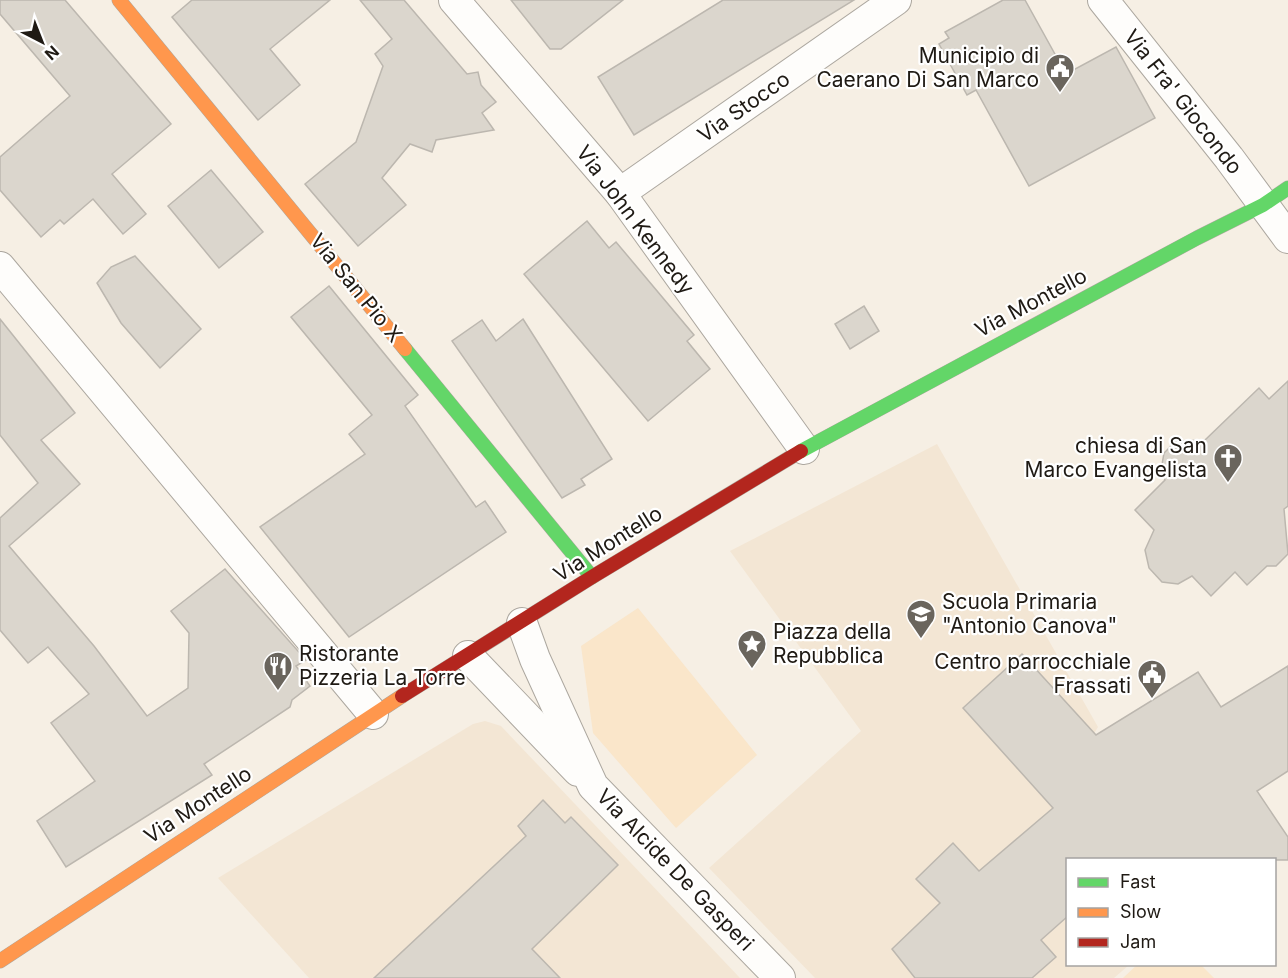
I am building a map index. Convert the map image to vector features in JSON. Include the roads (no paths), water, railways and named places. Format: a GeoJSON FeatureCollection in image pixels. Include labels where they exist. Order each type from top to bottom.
{"type":"FeatureCollection","features":[{"type":"Feature","properties":{"kind":"main road","name":"Via San Pio X"},"geometry":{"type":"LineString","coordinates":[[120,0],[592,577]]}},
{"type":"Feature","properties":{"kind":"main road","name":"Via Montello"},"geometry":{"type":"LineString","coordinates":[[0,961],[373,714],[522,623],[592,577],[804,449],[1197,238],[1263,205],[1288,188]]}},
{"type":"Feature","properties":{"kind":"street","name":"Via John Kennedy"},"geometry":{"type":"LineString","coordinates":[[454,0],[620,193],[804,449]]}},
{"type":"Feature","properties":{"kind":"street","name":"Via Stocco"},"geometry":{"type":"LineString","coordinates":[[620,193],[896,0]]}},
{"type":"Feature","properties":{"kind":"street","name":"Via Fra' Giocondo"},"geometry":{"type":"LineString","coordinates":[[1103,0],[1229,158],[1288,238]]}},
{"type":"Feature","properties":{"kind":"street"},"geometry":{"type":"LineString","coordinates":[[0,267],[373,714]]}},
{"type":"Feature","properties":{"kind":"street","name":"Via Alcide De Gasperi"},"geometry":{"type":"LineString","coordinates":[[522,623],[535,659],[593,786],[780,978]]}},
{"type":"Feature","properties":{"kind":"street"},"geometry":{"type":"LineString","coordinates":[[468,656],[593,786]]}},
{"type":"Feature","properties":{"kind":"place","name":"Municipio di Caerano Di San Marco"},"geometry":{"type":"Point","coordinates":[1060,94]}},
{"type":"Feature","properties":{"kind":"place","name":"chiesa di San Marco Evangelista"},"geometry":{"type":"Point","coordinates":[1228,484]}},
{"type":"Feature","properties":{"kind":"place","name":"Scuola Primaria \"Antonio Canova\""},"geometry":{"type":"Point","coordinates":[921,640]}},
{"type":"Feature","properties":{"kind":"place","name":"Piazza della Repubblica"},"geometry":{"type":"Point","coordinates":[752,670]}},
{"type":"Feature","properties":{"kind":"place","name":"Ristorante Pizzeria La Torre"},"geometry":{"type":"Point","coordinates":[278,692]}},
{"type":"Feature","properties":{"kind":"place","name":"Centro parrocchiale Frassati"},"geometry":{"type":"Point","coordinates":[1152,700]}}]}
